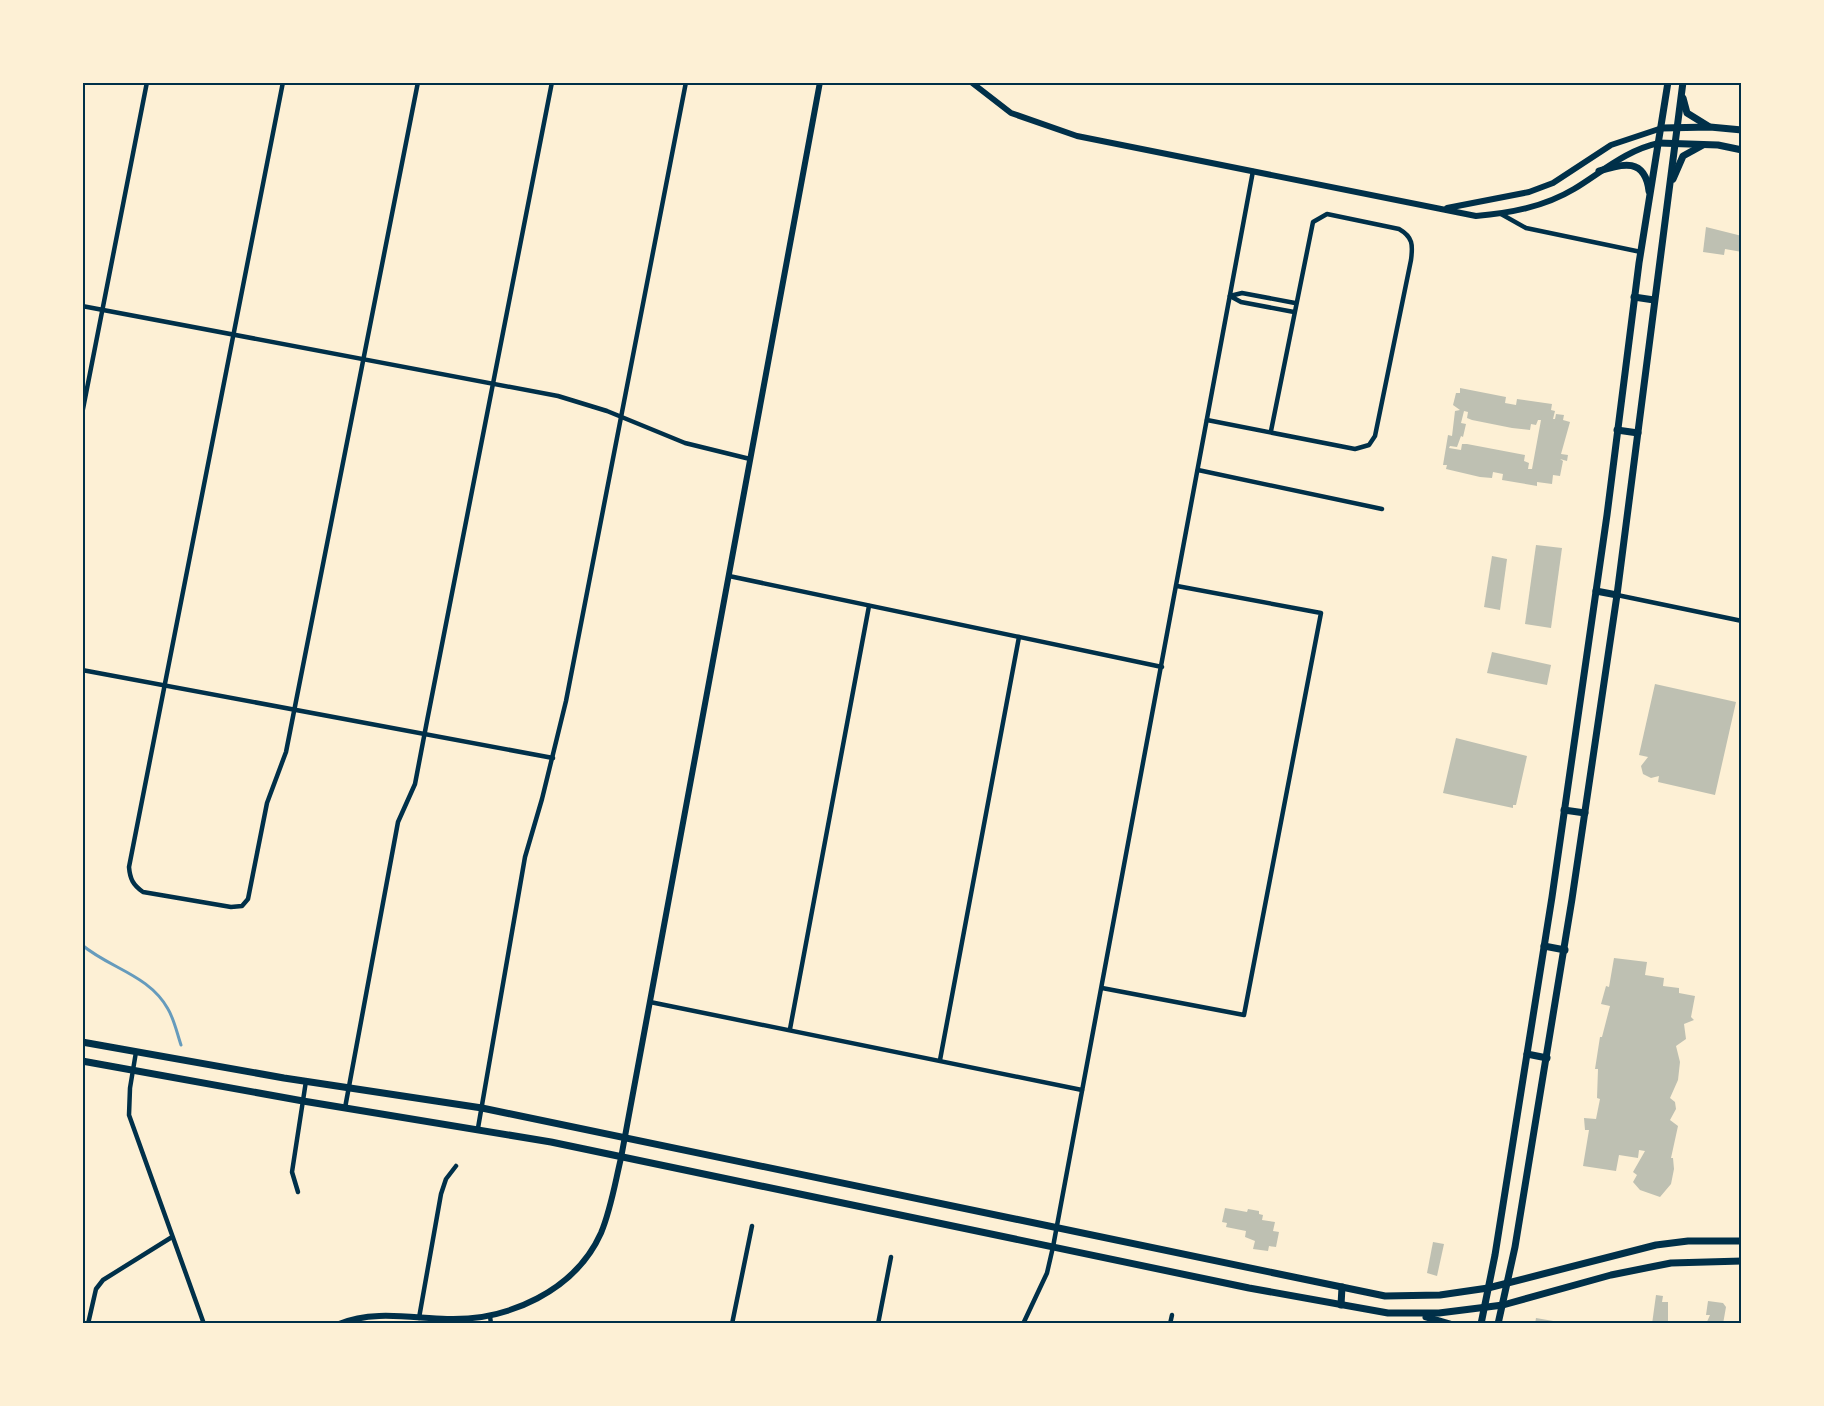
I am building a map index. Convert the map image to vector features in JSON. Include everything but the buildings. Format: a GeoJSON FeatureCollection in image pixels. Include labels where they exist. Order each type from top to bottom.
{"type":"FeatureCollection","features":[{"type":"Feature","properties":{"kind":"main road"},"geometry":{"type":"LineString","coordinates":[[1481,1323],[1544,946],[1596,591],[1634,297],[1668,82]]}},
{"type":"Feature","properties":{"kind":"main road"},"geometry":{"type":"LineString","coordinates":[[1498,1323],[1508,1283],[1565,950],[1617,595],[1683,82]]}},
{"type":"Feature","properties":{"kind":"main road"},"geometry":{"type":"LineString","coordinates":[[1681,93],[1687,112],[1710,127]]}},
{"type":"Feature","properties":{"kind":"main road"},"geometry":{"type":"LineString","coordinates":[[1662,128],[1710,127],[1742,130]]}},
{"type":"Feature","properties":{"kind":"main road"},"geometry":{"type":"LineString","coordinates":[[1659,143],[1706,144],[1742,150]]}},
{"type":"Feature","properties":{"kind":"main road"},"geometry":{"type":"LineString","coordinates":[[1668,193],[1683,156],[1706,144]]}},
{"type":"Feature","properties":{"kind":"main road"},"geometry":{"type":"LineString","coordinates":[[1599,171],[1618,164],[1636,167],[1644,175],[1650,197]]}},
{"type":"Feature","properties":{"kind":"main road"},"geometry":{"type":"LineString","coordinates":[[1634,297],[1654,300]]}},
{"type":"Feature","properties":{"kind":"main road"},"geometry":{"type":"LineString","coordinates":[[1617,430],[1638,433]]}},
{"type":"Feature","properties":{"kind":"main road"},"geometry":{"type":"LineString","coordinates":[[1596,591],[1617,595]]}},
{"type":"Feature","properties":{"kind":"main road"},"geometry":{"type":"LineString","coordinates":[[1564,810],[1585,813]]}},
{"type":"Feature","properties":{"kind":"main road"},"geometry":{"type":"LineString","coordinates":[[1544,946],[1565,950]]}},
{"type":"Feature","properties":{"kind":"main road"},"geometry":{"type":"LineString","coordinates":[[82,1042],[348,1088],[482,1108],[1342,1287],[1402,1296],[1440,1295],[1488,1288],[1656,1245],[1688,1241],[1742,1241]]}},
{"type":"Feature","properties":{"kind":"main road"},"geometry":{"type":"LineString","coordinates":[[1527,1054],[1547,1058]]}},
{"type":"Feature","properties":{"kind":"main road"},"geometry":{"type":"LineString","coordinates":[[82,1061],[303,1101],[478,1128],[1341,1305],[1414,1315],[1450,1323]]}},
{"type":"Feature","properties":{"kind":"main road"},"geometry":{"type":"LineString","coordinates":[[1414,1315],[1503,1305],[1647,1267],[1708,1260],[1742,1261]]}},
{"type":"Feature","properties":{"kind":"main road"},"geometry":{"type":"LineString","coordinates":[[1341,1305],[1342,1287]]}},
{"type":"Feature","properties":{"kind":"street"},"geometry":{"type":"LineString","coordinates":[[82,414],[147,82]]}},
{"type":"Feature","properties":{"kind":"street"},"geometry":{"type":"LineString","coordinates":[[283,82],[129,867],[130,878],[135,887],[143,892],[231,907],[242,906],[250,891],[267,803],[286,752],[418,82]]}},
{"type":"Feature","properties":{"kind":"street"},"geometry":{"type":"LineString","coordinates":[[345,1108],[398,822],[415,784],[425,735],[552,82]]}},
{"type":"Feature","properties":{"kind":"street"},"geometry":{"type":"LineString","coordinates":[[478,1128],[525,857],[553,758],[686,82]]}},
{"type":"Feature","properties":{"kind":"street"},"geometry":{"type":"LineString","coordinates":[[339,1323],[363,1316],[389,1315],[491,1320],[529,1304],[553,1289],[588,1254],[600,1234],[610,1206],[621,1158],[820,82]]}},
{"type":"Feature","properties":{"kind":"street"},"geometry":{"type":"LineString","coordinates":[[971,82],[1011,113],[1045,127],[1077,136],[1476,216],[1501,214],[1550,200],[1573,189],[1631,152],[1659,143]]}},
{"type":"Feature","properties":{"kind":"street"},"geometry":{"type":"LineString","coordinates":[[1444,209],[1469,202],[1504,198],[1543,187],[1611,145],[1662,128]]}},
{"type":"Feature","properties":{"kind":"street"},"geometry":{"type":"LineString","coordinates":[[1023,1323],[1047,1273],[1057,1228],[1253,171]]}},
{"type":"Feature","properties":{"kind":"street"},"geometry":{"type":"LineString","coordinates":[[1543,187],[1550,200]]}},
{"type":"Feature","properties":{"kind":"street"},"geometry":{"type":"LineString","coordinates":[[1207,420],[1355,449],[1369,445],[1377,431],[1411,260],[1411,239],[1399,229],[1327,214],[1313,222],[1271,431]]}},
{"type":"Feature","properties":{"kind":"street"},"geometry":{"type":"LineString","coordinates":[[1501,214],[1526,228],[1641,252]]}},
{"type":"Feature","properties":{"kind":"street"},"geometry":{"type":"LineString","coordinates":[[1230,296],[1242,294],[1295,303]]}},
{"type":"Feature","properties":{"kind":"street"},"geometry":{"type":"LineString","coordinates":[[1230,296],[1240,302],[1294,312]]}},
{"type":"Feature","properties":{"kind":"street"},"geometry":{"type":"LineString","coordinates":[[82,306],[567,398],[685,443],[750,459]]}},
{"type":"Feature","properties":{"kind":"street"},"geometry":{"type":"LineString","coordinates":[[1198,470],[1382,509]]}},
{"type":"Feature","properties":{"kind":"street"},"geometry":{"type":"LineString","coordinates":[[729,576],[1162,667]]}},
{"type":"Feature","properties":{"kind":"street"},"geometry":{"type":"LineString","coordinates":[[1102,988],[1244,1015],[1321,613],[1177,586]]}},
{"type":"Feature","properties":{"kind":"street"},"geometry":{"type":"LineString","coordinates":[[1617,595],[1742,621]]}},
{"type":"Feature","properties":{"kind":"street"},"geometry":{"type":"LineString","coordinates":[[790,1029],[869,606]]}},
{"type":"Feature","properties":{"kind":"street"},"geometry":{"type":"LineString","coordinates":[[940,1060],[1019,637]]}},
{"type":"Feature","properties":{"kind":"street"},"geometry":{"type":"LineString","coordinates":[[82,670],[553,758]]}},
{"type":"Feature","properties":{"kind":"street"},"geometry":{"type":"LineString","coordinates":[[650,1002],[1082,1090]]}},
{"type":"Feature","properties":{"kind":"street"},"geometry":{"type":"LineString","coordinates":[[136,1052],[129,1115],[204,1323]]}},
{"type":"Feature","properties":{"kind":"street"},"geometry":{"type":"LineString","coordinates":[[298,1192],[292,1172],[306,1081]]}},
{"type":"Feature","properties":{"kind":"street"},"geometry":{"type":"LineString","coordinates":[[419,1318],[441,1194],[446,1179],[456,1166]]}},
{"type":"Feature","properties":{"kind":"street"},"geometry":{"type":"LineString","coordinates":[[732,1323],[752,1226]]}},
{"type":"Feature","properties":{"kind":"street"},"geometry":{"type":"LineString","coordinates":[[88,1323],[96,1289],[103,1280],[172,1237]]}},
{"type":"Feature","properties":{"kind":"street"},"geometry":{"type":"LineString","coordinates":[[878,1323],[891,1257]]}},
{"type":"Feature","properties":{"kind":"street"},"geometry":{"type":"LineString","coordinates":[[1170,1323],[1172,1315]]}},
{"type":"Feature","properties":{"kind":"waterway"},"geometry":{"type":"LineString","coordinates":[[82,945],[140,980],[160,997],[172,1017],[181,1045]]}}]}
